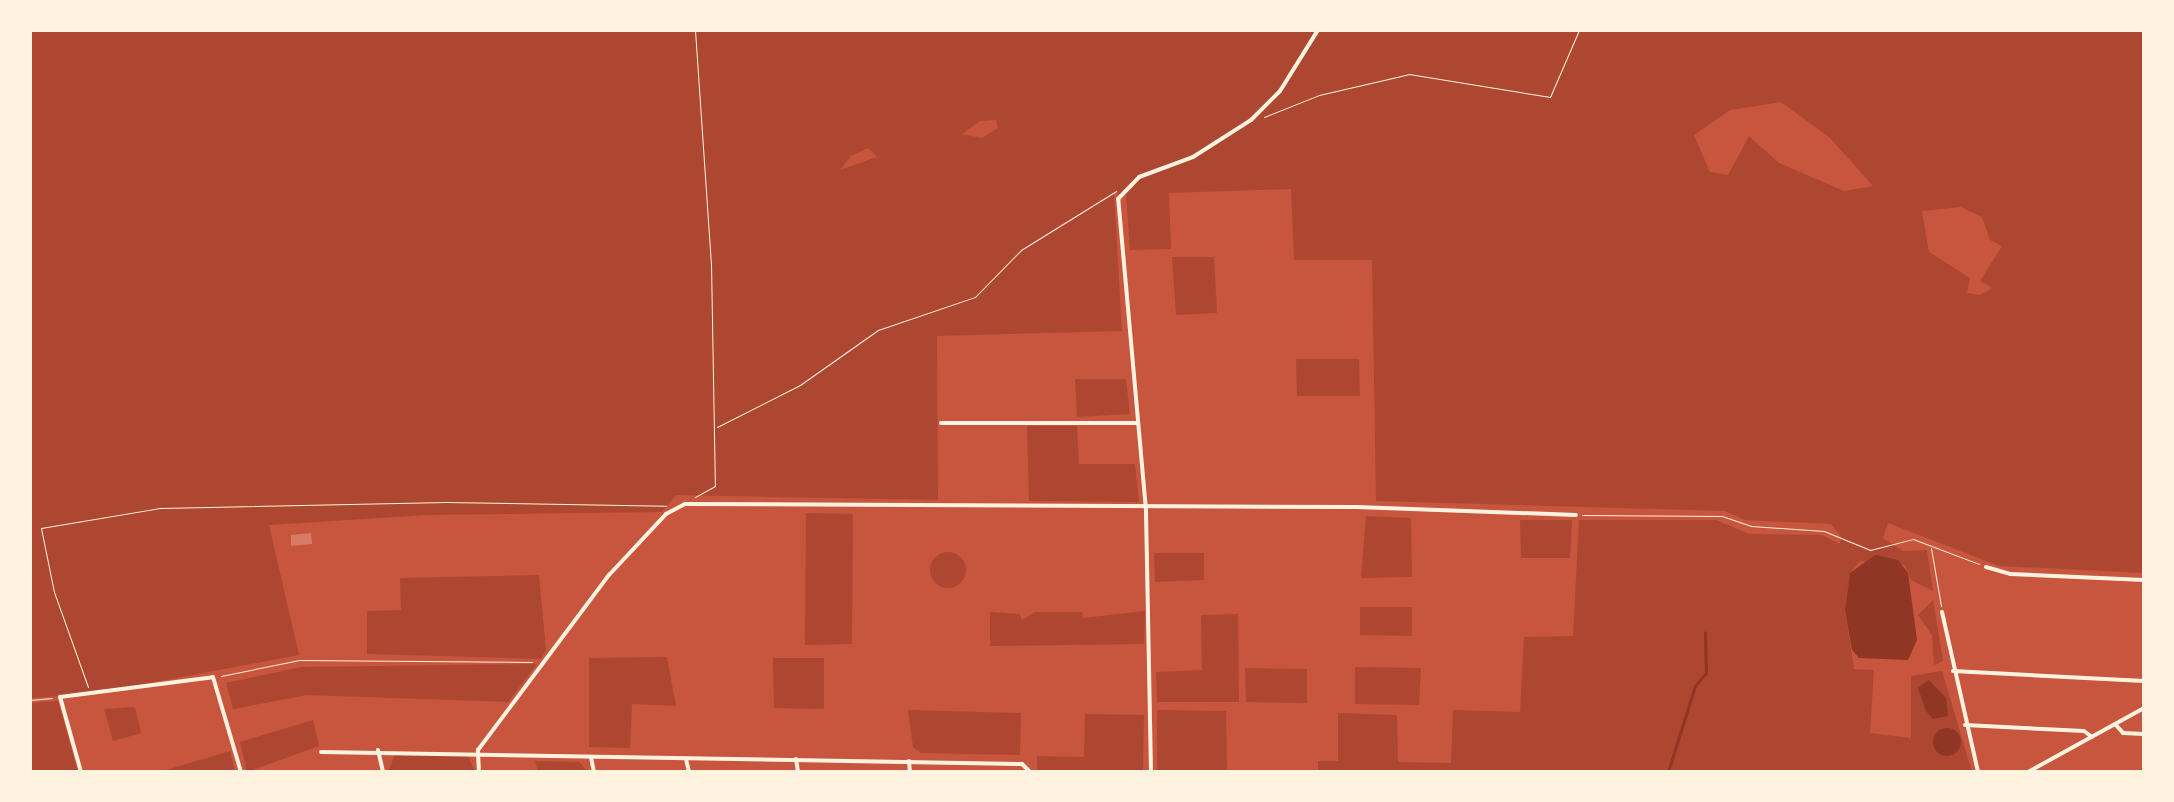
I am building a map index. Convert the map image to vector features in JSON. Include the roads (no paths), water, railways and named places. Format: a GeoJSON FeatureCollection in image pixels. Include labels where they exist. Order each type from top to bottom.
{"type":"FeatureCollection","features":[{"type":"Feature","properties":{"kind":"street"},"geometry":{"type":"LineString","coordinates":[[1151,772],[1146,510],[1118,199],[1125,186],[1193,157],[1251,120],[1280,92],[1318,30]]}},
{"type":"Feature","properties":{"kind":"street"},"geometry":{"type":"LineString","coordinates":[[941,423],[1138,423]]}},
{"type":"Feature","properties":{"kind":"street"},"geometry":{"type":"LineString","coordinates":[[479,772],[478,750],[609,575],[677,507],[1146,510],[1356,506],[1576,515]]}},
{"type":"Feature","properties":{"kind":"street"},"geometry":{"type":"LineString","coordinates":[[1986,567],[2010,574],[2144,580]]}},
{"type":"Feature","properties":{"kind":"street"},"geometry":{"type":"LineString","coordinates":[[1942,612],[1978,772]]}},
{"type":"Feature","properties":{"kind":"street"},"geometry":{"type":"LineString","coordinates":[[1953,671],[2144,681]]}},
{"type":"Feature","properties":{"kind":"street"},"geometry":{"type":"LineString","coordinates":[[81,772],[60,697],[213,677],[241,772]]}},
{"type":"Feature","properties":{"kind":"street"},"geometry":{"type":"LineString","coordinates":[[2028,772],[2144,708]]}},
{"type":"Feature","properties":{"kind":"street"},"geometry":{"type":"LineString","coordinates":[[2116,724],[2123,733],[2144,734]]}},
{"type":"Feature","properties":{"kind":"street"},"geometry":{"type":"LineString","coordinates":[[1965,725],[2084,731],[2092,737]]}},
{"type":"Feature","properties":{"kind":"street"},"geometry":{"type":"LineString","coordinates":[[378,750],[383,772]]}},
{"type":"Feature","properties":{"kind":"street"},"geometry":{"type":"LineString","coordinates":[[321,752],[478,750],[591,757],[1022,764],[1030,772]]}},
{"type":"Feature","properties":{"kind":"street"},"geometry":{"type":"LineString","coordinates":[[591,757],[594,772]]}},
{"type":"Feature","properties":{"kind":"street"},"geometry":{"type":"LineString","coordinates":[[686,759],[688,772]]}},
{"type":"Feature","properties":{"kind":"street"},"geometry":{"type":"LineString","coordinates":[[796,760],[798,772]]}},
{"type":"Feature","properties":{"kind":"street"},"geometry":{"type":"LineString","coordinates":[[908,761],[910,772]]}},
{"type":"Feature","properties":{"kind":"waterway"},"geometry":{"type":"LineString","coordinates":[[1668,772],[1695,686],[1706,673],[1705,633]]}}]}
